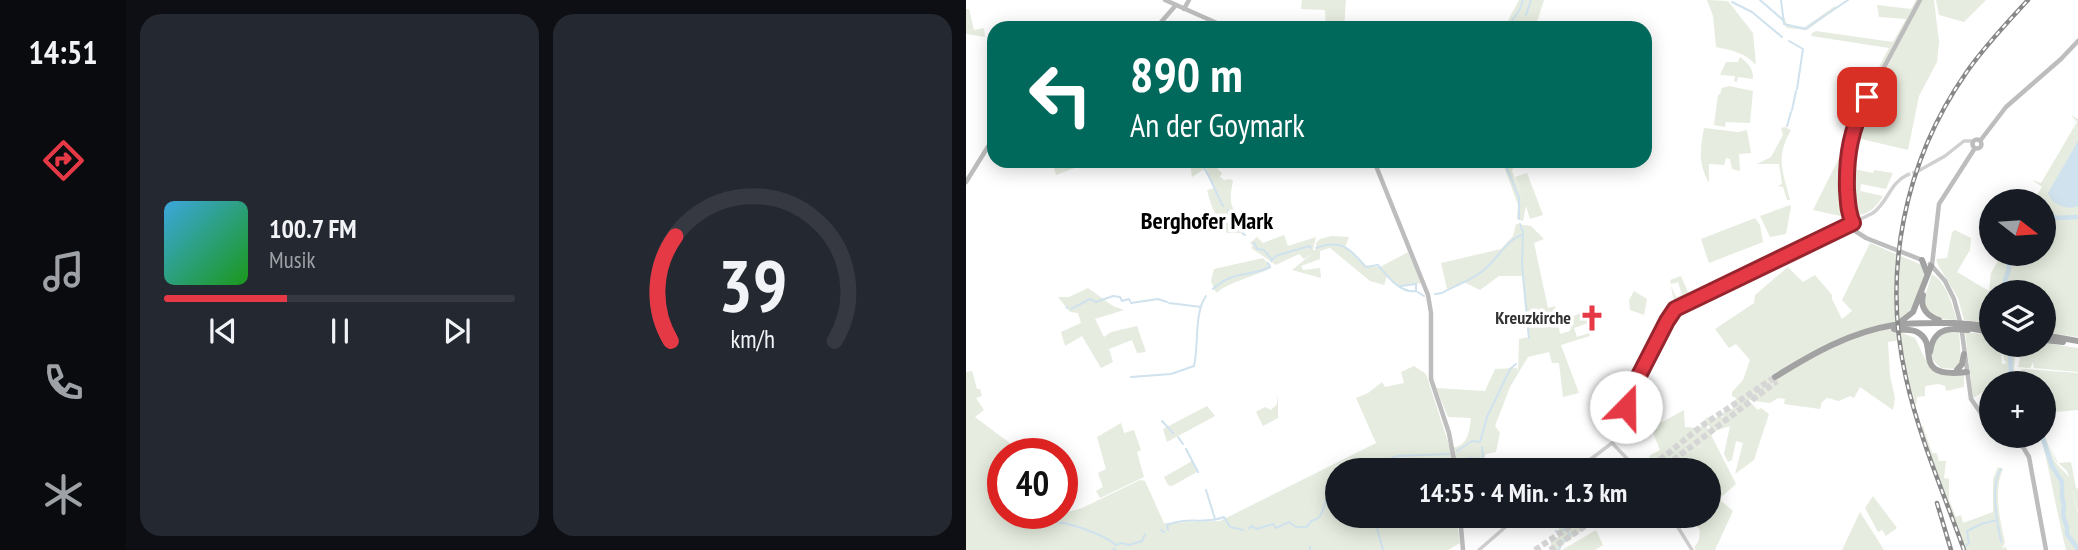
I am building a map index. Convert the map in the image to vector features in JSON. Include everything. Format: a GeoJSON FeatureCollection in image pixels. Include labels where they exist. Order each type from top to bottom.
{"type":"FeatureCollection","features":[{"type":"Feature","properties":{"kind":"highway"},"geometry":{"type":"LineString","coordinates":[[1922,260],[1927,273]]}},
{"type":"Feature","properties":{"kind":"highway"},"geometry":{"type":"LineString","coordinates":[[1931,266],[1911,314],[1899,323],[1832,344],[1776,379],[1843,344],[1895,330],[1954,326]]}},
{"type":"Feature","properties":{"kind":"highway"},"geometry":{"type":"LineString","coordinates":[[1931,266],[1922,300],[1924,309],[1935,319],[1954,326]]}},
{"type":"Feature","properties":{"kind":"highway"},"geometry":{"type":"LineString","coordinates":[[1880,328],[1921,323],[1979,329]]}},
{"type":"Feature","properties":{"kind":"highway"},"geometry":{"type":"LineString","coordinates":[[1954,326],[1936,335],[1930,355],[1933,363],[1940,369],[1966,371]]}},
{"type":"Feature","properties":{"kind":"highway"},"geometry":{"type":"LineString","coordinates":[[1895,330],[1912,330],[1922,336],[1926,341],[1930,363],[1938,371],[1949,374],[1966,371]]}},
{"type":"Feature","properties":{"kind":"highway"},"geometry":{"type":"LineString","coordinates":[[2056,339],[2078,343]]}},
{"type":"Feature","properties":{"kind":"highway"},"geometry":{"type":"LineString","coordinates":[[1957,370],[1964,354]]}},
{"type":"Feature","properties":{"kind":"main road"},"geometry":{"type":"LineString","coordinates":[[1165,0],[1212,21]]}},
{"type":"Feature","properties":{"kind":"main road"},"geometry":{"type":"LineString","coordinates":[[1184,9],[1189,0]]}},
{"type":"Feature","properties":{"kind":"main road"},"geometry":{"type":"LineString","coordinates":[[1920,0],[1853,127],[1847,155],[1850,223],[1858,233],[1922,260],[1945,281],[1959,313],[1970,399],[1979,411]]}},
{"type":"Feature","properties":{"kind":"main road"},"geometry":{"type":"LineString","coordinates":[[1162,21],[1176,5]]}},
{"type":"Feature","properties":{"kind":"main road"},"geometry":{"type":"LineString","coordinates":[[1931,266],[1939,204],[1975,148],[1980,147],[1977,141],[2003,110],[2078,41]]}},
{"type":"Feature","properties":{"kind":"main road"},"geometry":{"type":"LineString","coordinates":[[966,182],[987,149]]}},
{"type":"Feature","properties":{"kind":"main road"},"geometry":{"type":"LineString","coordinates":[[1377,168],[1428,295],[1431,313],[1431,379],[1449,433],[1453,458]]}},
{"type":"Feature","properties":{"kind":"main road"},"geometry":{"type":"LineString","coordinates":[[1844,228],[1850,223]]}},
{"type":"Feature","properties":{"kind":"main road"},"geometry":{"type":"LineString","coordinates":[[1922,260],[1933,254]]}},
{"type":"Feature","properties":{"kind":"main road"},"geometry":{"type":"LineString","coordinates":[[2023,448],[2029,457],[2046,550]]}},
{"type":"Feature","properties":{"kind":"main road"},"geometry":{"type":"LineString","coordinates":[[1461,528],[1463,550]]}},
{"type":"Feature","properties":{"kind":"street"},"geometry":{"type":"LineString","coordinates":[[1920,170],[1964,141],[1977,141]]}},
{"type":"Feature","properties":{"kind":"street"},"geometry":{"type":"LineString","coordinates":[[1850,223],[1878,209],[1895,183],[1907,175]]}},
{"type":"Feature","properties":{"kind":"street"},"geometry":{"type":"LineString","coordinates":[[1592,458],[1622,432],[1629,395],[1675,309],[1844,228]]}},
{"type":"Feature","properties":{"kind":"street"},"geometry":{"type":"LineString","coordinates":[[1612,443],[1626,458]]}},
{"type":"Feature","properties":{"kind":"street"},"geometry":{"type":"LineString","coordinates":[[1479,550],[1504,528]]}},
{"type":"Feature","properties":{"kind":"street"},"geometry":{"type":"LineString","coordinates":[[1678,528],[1692,550]]}},
{"type":"Feature","properties":{"kind":"shaded area"},"geometry":{"type":"Polygon","coordinates":[[[1302,0],[1346,0],[1344,21],[1326,21],[1325,10],[1301,9],[1302,0]]]}},
{"type":"Feature","properties":{"kind":"shaded area"},"geometry":{"type":"Polygon","coordinates":[[[1519,0],[1544,0],[1537,21],[1508,21],[1519,0]]]}},
{"type":"Feature","properties":{"kind":"shaded area"},"geometry":{"type":"Polygon","coordinates":[[[1707,0],[1728,1],[1753,33],[1756,65],[1738,53],[1716,47],[1713,16],[1707,0]]]}},
{"type":"Feature","properties":{"kind":"shaded area"},"geometry":{"type":"Polygon","coordinates":[[[1916,0],[1844,144],[1852,118],[1889,48],[1811,36],[1812,33],[1816,31],[1893,42],[1906,19],[1879,17],[1877,5],[1911,9],[1916,0]]]}},
{"type":"Feature","properties":{"kind":"shaded area"},"geometry":{"type":"Polygon","coordinates":[[[1922,0],[1934,0],[1939,42],[1937,62],[1919,96],[1908,150],[1853,137],[1864,111],[1922,0]]]}},
{"type":"Feature","properties":{"kind":"shaded area"},"geometry":{"type":"Polygon","coordinates":[[[1936,0],[1986,0],[1964,22],[1939,15],[1936,0]]]}},
{"type":"Feature","properties":{"kind":"shaded area"},"geometry":{"type":"Polygon","coordinates":[[[1835,6],[1837,8],[1807,30],[1787,28],[1779,17],[1784,17],[1787,25],[1805,27],[1835,6]]]}},
{"type":"Feature","properties":{"kind":"shaded area"},"geometry":{"type":"Polygon","coordinates":[[[966,9],[969,9],[974,30],[984,28],[985,37],[966,34],[966,9]]]}},
{"type":"Feature","properties":{"kind":"shaded area"},"geometry":{"type":"Polygon","coordinates":[[[1740,57],[1750,66],[1753,79],[1738,77],[1737,82],[1734,81],[1735,76],[1720,75],[1726,62],[1738,62],[1740,57]]]}},
{"type":"Feature","properties":{"kind":"shaded area"},"geometry":{"type":"Polygon","coordinates":[[[1729,86],[1753,91],[1750,123],[1726,122],[1725,127],[1714,125],[1718,95],[1722,88],[1729,86]]]}},
{"type":"Feature","properties":{"kind":"shaded area"},"geometry":{"type":"Polygon","coordinates":[[[2071,115],[2078,119],[2078,337],[2056,334],[2056,280],[1990,280],[1995,266],[2056,266],[2056,189],[2041,189],[2042,187],[2032,180],[2041,183],[2077,122],[2071,115]]]}},
{"type":"Feature","properties":{"kind":"shaded area"},"geometry":{"type":"Polygon","coordinates":[[[1704,128],[1738,132],[1747,130],[1751,153],[1739,154],[1740,171],[1732,169],[1730,159],[1726,158],[1724,165],[1709,164],[1709,183],[1701,156],[1704,128]]]}},
{"type":"Feature","properties":{"kind":"shaded area"},"geometry":{"type":"Polygon","coordinates":[[[1781,128],[1791,130],[1782,157],[1790,200],[1787,200],[1783,187],[1778,186],[1782,184],[1779,164],[1757,164],[1771,157],[1783,135],[1781,128]]]}},
{"type":"Feature","properties":{"kind":"shaded area"},"geometry":{"type":"Polygon","coordinates":[[[1843,150],[1845,217],[1813,210],[1843,150]]]}},
{"type":"Feature","properties":{"kind":"shaded area"},"geometry":{"type":"Polygon","coordinates":[[[1054,168],[1074,168],[1056,175],[1054,168]]]}},
{"type":"Feature","properties":{"kind":"shaded area"},"geometry":{"type":"Polygon","coordinates":[[[1191,168],[1206,168],[1192,177],[1191,168]]]}},
{"type":"Feature","properties":{"kind":"shaded area"},"geometry":{"type":"Polygon","coordinates":[[[1206,168],[1217,168],[1222,173],[1220,177],[1233,181],[1231,203],[1242,221],[1251,219],[1254,227],[1245,230],[1245,233],[1227,233],[1210,202],[1207,190],[1215,188],[1206,168]]]}},
{"type":"Feature","properties":{"kind":"shaded area"},"geometry":{"type":"Polygon","coordinates":[[[1505,168],[1513,168],[1512,171],[1524,202],[1515,177],[1527,173],[1543,215],[1530,219],[1526,206],[1523,221],[1517,219],[1518,205],[1505,168]]]}},
{"type":"Feature","properties":{"kind":"shaded area"},"geometry":{"type":"Polygon","coordinates":[[[1849,168],[1873,173],[1874,170],[1893,173],[1886,189],[1861,184],[1860,191],[1883,196],[1871,210],[1852,216],[1849,168]]]}},
{"type":"Feature","properties":{"kind":"shaded area"},"geometry":{"type":"Polygon","coordinates":[[[1790,205],[1786,234],[1770,237],[1760,216],[1790,205]]]}},
{"type":"Feature","properties":{"kind":"shaded area"},"geometry":{"type":"Polygon","coordinates":[[[1755,218],[1760,225],[1763,242],[1709,263],[1701,239],[1755,218]]]}},
{"type":"Feature","properties":{"kind":"shaded area"},"geometry":{"type":"Polygon","coordinates":[[[1516,224],[1531,226],[1544,239],[1534,243],[1548,308],[1555,306],[1560,334],[1570,331],[1573,316],[1585,312],[1588,323],[1574,328],[1577,337],[1589,333],[1590,336],[1561,345],[1579,393],[1563,397],[1559,363],[1552,363],[1549,352],[1528,357],[1510,387],[1495,426],[1500,433],[1496,452],[1486,454],[1484,458],[1346,458],[1376,443],[1356,398],[1382,382],[1385,387],[1404,383],[1401,372],[1414,366],[1426,374],[1450,448],[1464,442],[1471,418],[1448,417],[1436,388],[1485,391],[1495,369],[1517,368],[1518,373],[1519,339],[1528,337],[1522,276],[1499,276],[1480,290],[1464,282],[1447,289],[1441,263],[1501,249],[1513,236],[1516,224]]]}},
{"type":"Feature","properties":{"kind":"shaded area"},"geometry":{"type":"Polygon","coordinates":[[[1955,230],[1971,238],[1970,250],[1957,272],[1979,285],[1979,322],[1964,320],[1958,298],[1936,259],[1947,258],[1952,232],[1955,230]]]}},
{"type":"Feature","properties":{"kind":"shaded area"},"geometry":{"type":"Polygon","coordinates":[[[1284,235],[1288,246],[1316,237],[1313,250],[1316,250],[1316,243],[1320,239],[1331,236],[1349,237],[1345,247],[1366,267],[1380,267],[1408,252],[1421,283],[1401,287],[1387,276],[1384,285],[1370,281],[1330,248],[1320,251],[1320,259],[1301,266],[1303,270],[1320,268],[1321,278],[1292,270],[1313,253],[1304,259],[1299,254],[1276,265],[1251,248],[1253,246],[1250,243],[1257,237],[1263,243],[1284,235]]]}},
{"type":"Feature","properties":{"kind":"shaded area"},"geometry":{"type":"Polygon","coordinates":[[[1870,243],[1922,265],[1926,271],[1912,308],[1900,320],[1902,333],[1915,338],[1927,363],[1936,372],[1952,376],[1964,375],[1964,387],[1946,391],[1945,386],[1938,384],[1925,386],[1925,396],[1917,397],[1916,406],[1901,340],[1888,342],[1890,376],[1895,398],[1893,410],[1860,387],[1854,398],[1850,396],[1839,401],[1827,398],[1820,409],[1784,404],[1785,399],[1778,398],[1770,403],[1748,400],[1758,410],[1761,408],[1769,414],[1754,460],[1735,474],[1743,443],[1736,441],[1732,460],[1728,462],[1724,454],[1730,426],[1712,432],[1705,418],[1723,417],[1724,409],[1733,409],[1736,398],[1732,396],[1732,392],[1743,380],[1750,360],[1736,344],[1729,348],[1715,329],[1754,303],[1755,295],[1788,267],[1803,282],[1815,275],[1832,295],[1842,319],[1852,311],[1842,300],[1870,243]]]}},
{"type":"Feature","properties":{"kind":"shaded area"},"geometry":{"type":"Polygon","coordinates":[[[1263,258],[1271,268],[1228,285],[1216,293],[1211,281],[1214,269],[1263,258]]]}},
{"type":"Feature","properties":{"kind":"shaded area"},"geometry":{"type":"Polygon","coordinates":[[[1932,274],[1945,289],[1957,320],[1939,319],[1926,310],[1925,296],[1932,274]]]}},
{"type":"Feature","properties":{"kind":"shaded area"},"geometry":{"type":"Polygon","coordinates":[[[1681,276],[1690,297],[1677,305],[1671,286],[1676,297],[1682,295],[1678,282],[1671,284],[1670,280],[1681,276]]]}},
{"type":"Feature","properties":{"kind":"shaded area"},"geometry":{"type":"Polygon","coordinates":[[[1088,288],[1113,306],[1124,310],[1095,319],[1104,337],[1111,332],[1137,326],[1146,352],[1137,353],[1132,340],[1109,349],[1113,362],[1101,368],[1082,336],[1065,346],[1061,332],[1081,323],[1078,313],[1070,312],[1058,297],[1069,297],[1088,288]]]}},
{"type":"Feature","properties":{"kind":"shaded area"},"geometry":{"type":"Polygon","coordinates":[[[1634,291],[1647,299],[1644,315],[1630,310],[1629,300],[1634,291]]]}},
{"type":"Feature","properties":{"kind":"shaded area"},"geometry":{"type":"Polygon","coordinates":[[[1959,331],[1961,360],[1955,369],[1941,368],[1932,359],[1932,347],[1941,333],[1959,331]]]}},
{"type":"Feature","properties":{"kind":"shaded area"},"geometry":{"type":"Polygon","coordinates":[[[1965,332],[1979,334],[1979,357],[2002,357],[2002,364],[2007,363],[2004,357],[2015,357],[2014,370],[2016,371],[1979,371],[1979,394],[1973,398],[1965,332]]]}},
{"type":"Feature","properties":{"kind":"shaded area"},"geometry":{"type":"Polygon","coordinates":[[[2056,345],[2078,348],[2078,372],[2034,368],[2033,362],[2030,368],[2018,367],[2018,358],[2056,357],[2056,345]]]}},
{"type":"Feature","properties":{"kind":"shaded area"},"geometry":{"type":"Polygon","coordinates":[[[2024,369],[2051,371],[2020,371],[2024,369]]]}},
{"type":"Feature","properties":{"kind":"shaded area"},"geometry":{"type":"Polygon","coordinates":[[[972,371],[982,396],[976,398],[984,410],[975,417],[1003,438],[987,438],[987,529],[1078,529],[1078,509],[1140,480],[1145,481],[1164,523],[1220,521],[1325,468],[1325,528],[1458,528],[1460,543],[1448,550],[966,550],[966,372],[972,371]]]}},
{"type":"Feature","properties":{"kind":"shaded area"},"geometry":{"type":"Polygon","coordinates":[[[2056,371],[2078,373],[2078,410],[2056,412],[2056,371]]]}},
{"type":"Feature","properties":{"kind":"shaded area"},"geometry":{"type":"Polygon","coordinates":[[[1278,394],[1278,418],[1263,426],[1256,412],[1265,407],[1271,410],[1277,404],[1278,394]]]}},
{"type":"Feature","properties":{"kind":"shaded area"},"geometry":{"type":"Polygon","coordinates":[[[1207,406],[1215,416],[1167,442],[1163,429],[1207,406]]]}},
{"type":"Feature","properties":{"kind":"shaded area"},"geometry":{"type":"Polygon","coordinates":[[[1684,410],[1685,427],[1698,428],[1705,423],[1736,484],[1721,497],[1721,458],[1650,458],[1660,450],[1651,428],[1684,410]]]}},
{"type":"Feature","properties":{"kind":"shaded area"},"geometry":{"type":"Polygon","coordinates":[[[1121,423],[1124,433],[1134,430],[1141,450],[1137,452],[1144,477],[1100,498],[1096,491],[1103,487],[1098,473],[1106,469],[1097,437],[1121,423]]]}},
{"type":"Feature","properties":{"kind":"shaded area"},"geometry":{"type":"Polygon","coordinates":[[[1923,426],[1932,453],[1937,453],[1939,461],[1946,461],[1944,478],[1949,479],[1949,500],[1956,517],[1961,515],[1963,523],[1993,512],[1993,479],[1998,467],[2003,469],[1998,487],[1998,506],[2005,543],[2002,548],[2006,547],[2007,550],[1965,550],[1921,427],[1923,426]]]}},
{"type":"Feature","properties":{"kind":"shaded area"},"geometry":{"type":"Polygon","coordinates":[[[2044,448],[2050,448],[2055,462],[2069,477],[2067,471],[2058,463],[2071,462],[2078,489],[2078,512],[2069,478],[2078,514],[2078,550],[2066,550],[2044,448]]]}},
{"type":"Feature","properties":{"kind":"shaded area"},"geometry":{"type":"Polygon","coordinates":[[[1192,461],[1197,472],[1172,486],[1168,485],[1164,477],[1192,461]]]}},
{"type":"Feature","properties":{"kind":"shaded area"},"geometry":{"type":"Polygon","coordinates":[[[1873,496],[1897,528],[1886,536],[1882,530],[1878,532],[1865,508],[1873,496]]]}},
{"type":"Feature","properties":{"kind":"shaded area"},"geometry":{"type":"Polygon","coordinates":[[[1721,501],[1733,511],[1715,550],[1694,548],[1699,540],[1698,528],[1721,528],[1721,501]]]}},
{"type":"Feature","properties":{"kind":"shaded area"},"geometry":{"type":"Polygon","coordinates":[[[1860,512],[1884,550],[1842,550],[1860,512]]]}},
{"type":"Feature","properties":{"kind":"shaded area"},"geometry":{"type":"Polygon","coordinates":[[[1559,528],[1585,528],[1562,545],[1560,550],[1552,550],[1550,539],[1559,537],[1559,528]]]}},
{"type":"Feature","properties":{"kind":"shaded area"},"geometry":{"type":"Polygon","coordinates":[[[1596,530],[1603,545],[1595,550],[1562,550],[1596,530]]]}},
{"type":"Feature","properties":{"kind":"water"},"geometry":{"type":"Polygon","coordinates":[[[2078,141],[2078,206],[2064,207],[2056,203],[2056,189],[2050,189],[2078,141]]]}},
{"type":"Feature","properties":{"kind":"waterway"},"geometry":{"type":"LineString","coordinates":[[1512,21],[1523,0]]}},
{"type":"Feature","properties":{"kind":"waterway"},"geometry":{"type":"LineString","coordinates":[[1526,15],[1531,0]]}},
{"type":"Feature","properties":{"kind":"waterway"},"geometry":{"type":"LineString","coordinates":[[1760,0],[1783,20]]}},
{"type":"Feature","properties":{"kind":"waterway"},"geometry":{"type":"LineString","coordinates":[[1781,0],[1784,24],[1805,29],[1848,0]]}},
{"type":"Feature","properties":{"kind":"waterway"},"geometry":{"type":"LineString","coordinates":[[1732,2],[1752,12],[1782,37]]}},
{"type":"Feature","properties":{"kind":"waterway"},"geometry":{"type":"LineString","coordinates":[[1789,41],[1803,49],[1797,89]]}},
{"type":"Feature","properties":{"kind":"waterway"},"geometry":{"type":"LineString","coordinates":[[1792,110],[1796,91]]}},
{"type":"Feature","properties":{"kind":"waterway"},"geometry":{"type":"LineString","coordinates":[[1787,126],[1791,112]]}},
{"type":"Feature","properties":{"kind":"waterway"},"geometry":{"type":"LineString","coordinates":[[1204,168],[1223,206]]}},
{"type":"Feature","properties":{"kind":"waterway"},"geometry":{"type":"LineString","coordinates":[[1507,168],[1519,198],[1519,219]]}},
{"type":"Feature","properties":{"kind":"waterway"},"geometry":{"type":"LineString","coordinates":[[1228,210],[1245,235]]}},
{"type":"Feature","properties":{"kind":"waterway"},"geometry":{"type":"LineString","coordinates":[[2056,218],[2078,217]]}},
{"type":"Feature","properties":{"kind":"waterway"},"geometry":{"type":"LineString","coordinates":[[1520,224],[1523,232],[1522,264],[1529,338]]}},
{"type":"Feature","properties":{"kind":"waterway"},"geometry":{"type":"LineString","coordinates":[[1435,294],[1480,273],[1510,242],[1521,235]]}},
{"type":"Feature","properties":{"kind":"waterway"},"geometry":{"type":"LineString","coordinates":[[1254,243],[1257,249],[1264,250],[1272,260]]}},
{"type":"Feature","properties":{"kind":"waterway"},"geometry":{"type":"LineString","coordinates":[[1316,248],[1325,245],[1344,247],[1366,267],[1378,265],[1400,287],[1424,296]]}},
{"type":"Feature","properties":{"kind":"waterway"},"geometry":{"type":"LineString","coordinates":[[1296,250],[1309,246],[1311,248]]}},
{"type":"Feature","properties":{"kind":"waterway"},"geometry":{"type":"LineString","coordinates":[[1271,261],[1276,256],[1295,250]]}},
{"type":"Feature","properties":{"kind":"waterway"},"geometry":{"type":"LineString","coordinates":[[1213,289],[1235,276],[1270,267],[1268,263]]}},
{"type":"Feature","properties":{"kind":"waterway"},"geometry":{"type":"LineString","coordinates":[[2006,280],[2009,266]]}},
{"type":"Feature","properties":{"kind":"waterway"},"geometry":{"type":"LineString","coordinates":[[1401,286],[1416,284],[1416,291]]}},
{"type":"Feature","properties":{"kind":"waterway"},"geometry":{"type":"LineString","coordinates":[[1071,309],[1090,299],[1096,302],[1113,296],[1120,297],[1122,301],[1130,301]]}},
{"type":"Feature","properties":{"kind":"waterway"},"geometry":{"type":"LineString","coordinates":[[1131,377],[1171,374],[1194,366],[1198,320],[1206,296]]}},
{"type":"Feature","properties":{"kind":"waterway"},"geometry":{"type":"LineString","coordinates":[[1131,303],[1158,299],[1167,302]]}},
{"type":"Feature","properties":{"kind":"waterway"},"geometry":{"type":"LineString","coordinates":[[1169,303],[1201,307]]}},
{"type":"Feature","properties":{"kind":"waterway"},"geometry":{"type":"LineString","coordinates":[[2010,357],[2011,371]]}},
{"type":"Feature","properties":{"kind":"waterway"},"geometry":{"type":"LineString","coordinates":[[1457,451],[1472,441],[1480,442],[1487,417],[1510,369],[1516,364]]}},
{"type":"Feature","properties":{"kind":"waterway"},"geometry":{"type":"LineString","coordinates":[[1162,421],[1173,433]]}},
{"type":"Feature","properties":{"kind":"waterway"},"geometry":{"type":"LineString","coordinates":[[1178,437],[1183,444]]}},
{"type":"Feature","properties":{"kind":"waterway"},"geometry":{"type":"LineString","coordinates":[[1482,447],[1483,458]]}},
{"type":"Feature","properties":{"kind":"waterway"},"geometry":{"type":"LineString","coordinates":[[2046,448],[2052,466],[2062,482],[2063,516],[2067,534],[2078,549]]}},
{"type":"Feature","properties":{"kind":"waterway"},"geometry":{"type":"LineString","coordinates":[[1186,449],[1198,472]]}},
{"type":"Feature","properties":{"kind":"waterway"},"geometry":{"type":"LineString","coordinates":[[1392,458],[1449,454]]}},
{"type":"Feature","properties":{"kind":"waterway"},"geometry":{"type":"LineString","coordinates":[[1966,546],[1969,543],[1967,531],[1997,520],[1995,487],[2001,469]]}},
{"type":"Feature","properties":{"kind":"waterway"},"geometry":{"type":"LineString","coordinates":[[1206,490],[1215,519]]}},
{"type":"Feature","properties":{"kind":"waterway"},"geometry":{"type":"LineString","coordinates":[[1249,529],[1251,526],[1257,529],[1273,524],[1276,528],[1289,522],[1296,527],[1307,527],[1321,515],[1325,505]]}},
{"type":"Feature","properties":{"kind":"waterway"},"geometry":{"type":"LineString","coordinates":[[1168,530],[1167,525],[1175,522],[1224,517],[1230,527],[1243,530]]}},
{"type":"Feature","properties":{"kind":"waterway"},"geometry":{"type":"LineString","coordinates":[[1997,520],[2001,542]]}},
{"type":"Feature","properties":{"kind":"waterway"},"geometry":{"type":"LineString","coordinates":[[1078,527],[1104,537],[1116,545],[1142,541],[1145,534]]}},
{"type":"Feature","properties":{"kind":"waterway"},"geometry":{"type":"LineString","coordinates":[[1377,528],[1383,550]]}},
{"type":"Feature","properties":{"kind":"waterway"},"geometry":{"type":"LineString","coordinates":[[1556,531],[1565,529],[1569,533]]}},
{"type":"Feature","properties":{"kind":"waterway"},"geometry":{"type":"LineString","coordinates":[[1559,550],[1563,541],[1571,535]]}},
{"type":"Feature","properties":{"kind":"tunnel"},"geometry":{"type":"LineString","coordinates":[[1907,175],[1920,170]]}},
{"type":"Feature","properties":{"kind":"tunnel"},"geometry":{"type":"LineString","coordinates":[[1662,458],[1703,425],[1775,377]]}},
{"type":"Feature","properties":{"kind":"tunnel"},"geometry":{"type":"LineString","coordinates":[[1676,458],[1777,381]]}},
{"type":"Feature","properties":{"kind":"tunnel"},"geometry":{"type":"LineString","coordinates":[[1535,550],[1568,528]]}},
{"type":"Feature","properties":{"kind":"tunnel"},"geometry":{"type":"LineString","coordinates":[[1550,550],[1582,528]]}},
{"type":"Feature","properties":{"kind":"railway"},"geometry":{"type":"LineString","coordinates":[[1964,550],[1925,444],[1906,378],[1899,338],[1898,259],[1913,181],[1927,143],[1945,107],[1980,54],[2028,0]]}},
{"type":"Feature","properties":{"kind":"railway"},"geometry":{"type":"LineString","coordinates":[[1937,503],[1951,550]]}},
{"type":"Feature","properties":{"kind":"place","name":"Kreuzkirche"},"geometry":{"type":"Point","coordinates":[1592,318]}},
{"type":"Feature","properties":{"kind":"district","name":"Berghofer Mark"},"geometry":{"type":"Point","coordinates":[1207,221]}},
{"type":"Feature","properties":{"kind":"route"},"geometry":{"type":"LineString","coordinates":[[1626,407],[1629,395],[1675,309],[1853,223],[1848,208],[1847,155],[1853,127],[1867,97]]}}]}
